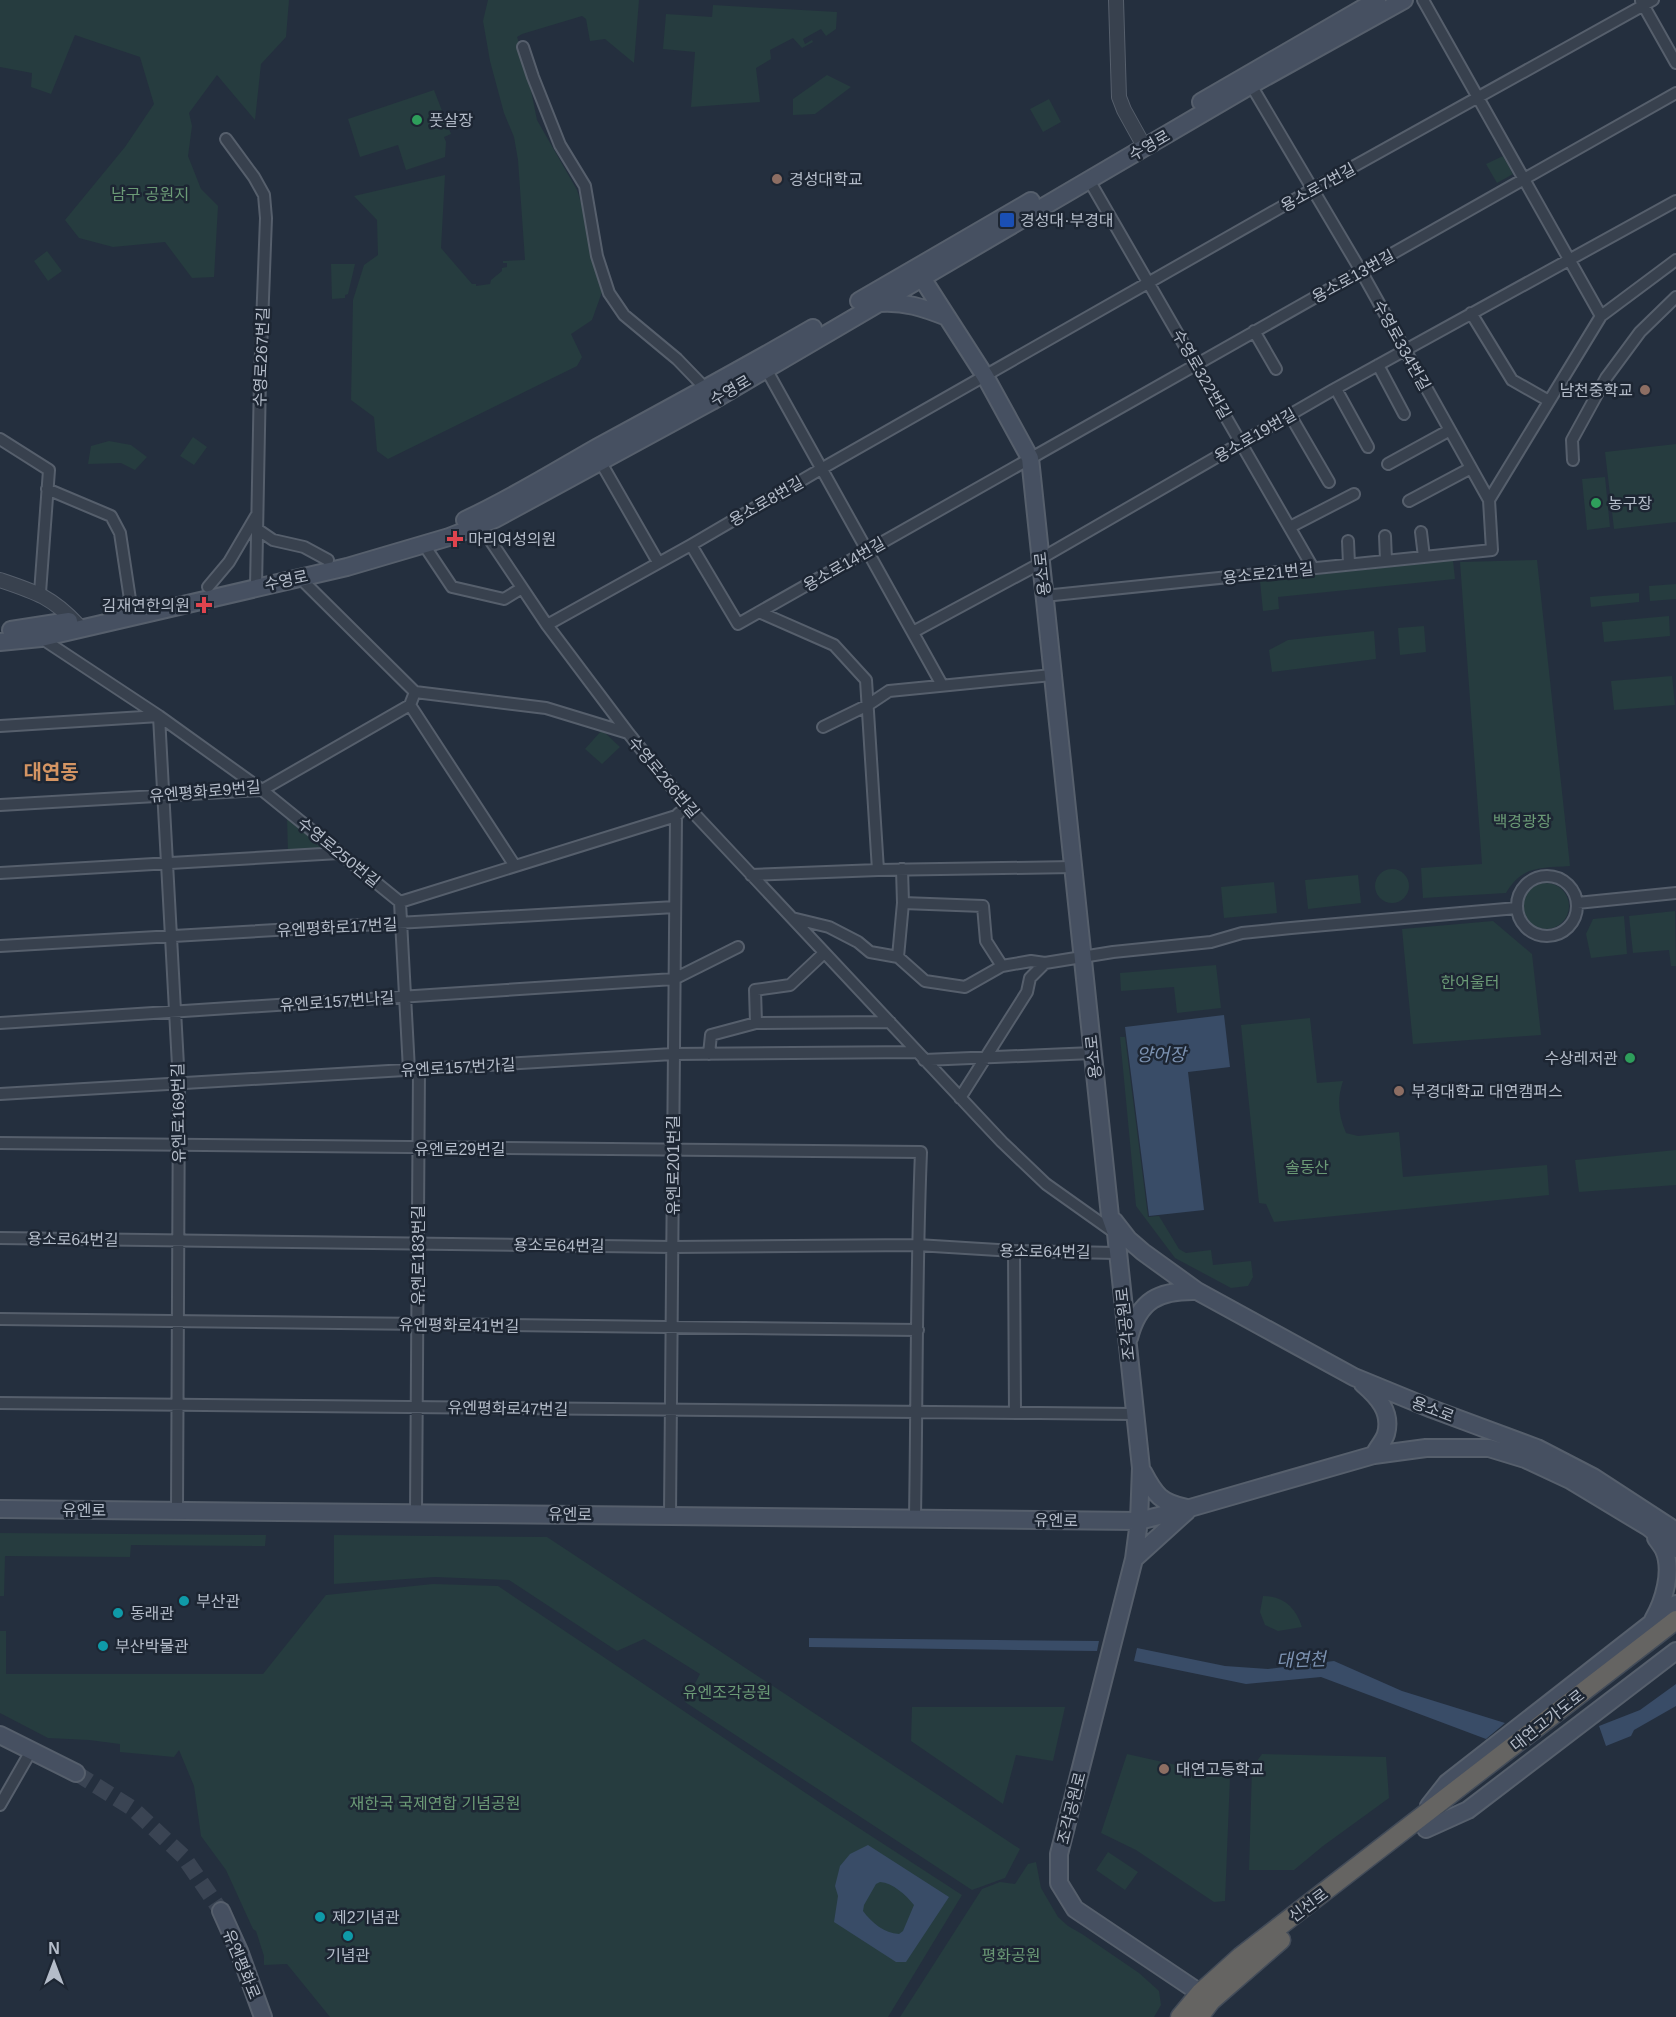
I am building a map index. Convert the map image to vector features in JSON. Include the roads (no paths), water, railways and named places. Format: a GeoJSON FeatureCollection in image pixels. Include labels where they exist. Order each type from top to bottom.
{"type":"FeatureCollection","features":[{"type":"Feature","properties":{"kind":"highway","name":"대연고가도로"},"geometry":{"type":"LineString","coordinates":[[1422,1824],[1676,1620]]}},
{"type":"Feature","properties":{"kind":"highway","name":"대연고가도로"},"geometry":{"type":"LineString","coordinates":[[1501,1762],[1676,1634]]}},
{"type":"Feature","properties":{"kind":"highway","name":"신선로"},"geometry":{"type":"LineString","coordinates":[[1180,2017],[1200,1993],[1241,1956],[1422,1824]]}},
{"type":"Feature","properties":{"kind":"highway"},"geometry":{"type":"LineString","coordinates":[[1198,2017],[1211,2001],[1275,1944],[1422,1824]]}},
{"type":"Feature","properties":{"kind":"main road","name":"수영로"},"geometry":{"type":"LineString","coordinates":[[0,642],[40,638],[131,606],[208,587],[300,578],[424,546],[480,525],[517,508],[712,401],[1089,180],[1239,79],[1375,4],[1404,0]]}},
{"type":"Feature","properties":{"kind":"main road","name":"수영로"},"geometry":{"type":"LineString","coordinates":[[0,631],[77,624],[256,581],[416,537],[465,520],[706,389],[1142,143],[1251,85],[1375,4]]}},
{"type":"Feature","properties":{"kind":"main road","name":"용소로"},"geometry":{"type":"LineString","coordinates":[[921,278],[985,376],[1030,458],[1110,1216],[1128,1239],[1143,1252],[1197,1291],[1354,1377],[1537,1448],[1593,1477],[1672,1527]]}},
{"type":"Feature","properties":{"kind":"main road"},"geometry":{"type":"LineString","coordinates":[[877,303],[909,304],[947,317]]}},
{"type":"Feature","properties":{"kind":"main road","name":"조각공원로"},"geometry":{"type":"LineString","coordinates":[[1110,1216],[1116,1233],[1141,1468],[1139,1521],[1134,1559],[1116,1636],[1059,1854],[1059,1883],[1075,1909],[1200,1993]]}},
{"type":"Feature","properties":{"kind":"main road"},"geometry":{"type":"LineString","coordinates":[[1128,1343],[1134,1320],[1150,1302],[1175,1290],[1197,1291]]}},
{"type":"Feature","properties":{"kind":"main road"},"geometry":{"type":"LineString","coordinates":[[1354,1377],[1375,1395],[1386,1411],[1386,1434],[1374,1455]]}},
{"type":"Feature","properties":{"kind":"main road"},"geometry":{"type":"LineString","coordinates":[[1134,1559],[1190,1508],[1374,1455],[1426,1448],[1489,1448],[1525,1459],[1570,1480],[1648,1527],[1676,1549]]}},
{"type":"Feature","properties":{"kind":"main road"},"geometry":{"type":"LineString","coordinates":[[1141,1468],[1158,1496],[1169,1504],[1190,1508]]}},
{"type":"Feature","properties":{"kind":"main road","name":"유엔로"},"geometry":{"type":"LineString","coordinates":[[0,1509],[1139,1521],[1190,1508]]}},
{"type":"Feature","properties":{"kind":"main road"},"geometry":{"type":"LineString","coordinates":[[1648,1527],[1664,1550],[1667,1569],[1661,1606],[1651,1624]]}},
{"type":"Feature","properties":{"kind":"main road"},"geometry":{"type":"LineString","coordinates":[[1422,1824],[1447,1783],[1676,1604]]}},
{"type":"Feature","properties":{"kind":"main road"},"geometry":{"type":"LineString","coordinates":[[1422,1824],[1468,1810],[1675,1653]]}},
{"type":"Feature","properties":{"kind":"main road"},"geometry":{"type":"LineString","coordinates":[[0,1735],[76,1773]]}},
{"type":"Feature","properties":{"kind":"main road","name":"유엔평화로"},"geometry":{"type":"LineString","coordinates":[[221,1911],[239,1951],[263,2017]]}},
{"type":"Feature","properties":{"kind":"street"},"geometry":{"type":"LineString","coordinates":[[1116,0],[1119,97],[1142,143]]}},
{"type":"Feature","properties":{"kind":"street"},"geometry":{"type":"LineString","coordinates":[[1423,0],[1601,315]]}},
{"type":"Feature","properties":{"kind":"street"},"geometry":{"type":"LineString","coordinates":[[1645,2],[1676,63]]}},
{"type":"Feature","properties":{"kind":"street","name":"용소로7번길"},"geometry":{"type":"LineString","coordinates":[[985,376],[1645,2]]}},
{"type":"Feature","properties":{"kind":"street"},"geometry":{"type":"LineString","coordinates":[[523,47],[532,77],[560,144],[585,186],[597,255],[609,293],[624,315],[677,359],[706,389]]}},
{"type":"Feature","properties":{"kind":"street","name":"수영로334번길"},"geometry":{"type":"LineString","coordinates":[[1251,85],[1361,271],[1489,500],[1492,550]]}},
{"type":"Feature","properties":{"kind":"street","name":"용소로13번길"},"geometry":{"type":"LineString","coordinates":[[1030,458],[1676,93]]}},
{"type":"Feature","properties":{"kind":"street","name":"수영로267번길"},"geometry":{"type":"LineString","coordinates":[[226,139],[254,177],[264,195],[266,218],[256,581]]}},
{"type":"Feature","properties":{"kind":"street","name":"수영로322번길"},"geometry":{"type":"LineString","coordinates":[[1089,180],[1314,568]]}},
{"type":"Feature","properties":{"kind":"street","name":"용소로19번길"},"geometry":{"type":"LineString","coordinates":[[913,632],[1040,561],[1241,442],[1569,258],[1676,201]]}},
{"type":"Feature","properties":{"kind":"street"},"geometry":{"type":"LineString","coordinates":[[1489,500],[1601,315],[1676,260]]}},
{"type":"Feature","properties":{"kind":"street"},"geometry":{"type":"LineString","coordinates":[[1573,460],[1572,440],[1606,378],[1640,332],[1676,297]]}},
{"type":"Feature","properties":{"kind":"street"},"geometry":{"type":"LineString","coordinates":[[1471,313],[1512,380],[1549,401]]}},
{"type":"Feature","properties":{"kind":"street"},"geometry":{"type":"LineString","coordinates":[[1254,331],[1276,369]]}},
{"type":"Feature","properties":{"kind":"street"},"geometry":{"type":"LineString","coordinates":[[1378,365],[1404,414]]}},
{"type":"Feature","properties":{"kind":"street"},"geometry":{"type":"LineString","coordinates":[[766,369],[942,685]]}},
{"type":"Feature","properties":{"kind":"street","name":"용소로8번길"},"geometry":{"type":"LineString","coordinates":[[547,625],[985,376]]}},
{"type":"Feature","properties":{"kind":"street"},"geometry":{"type":"LineString","coordinates":[[1335,389],[1368,447]]}},
{"type":"Feature","properties":{"kind":"street"},"geometry":{"type":"LineString","coordinates":[[1290,415],[1329,482]]}},
{"type":"Feature","properties":{"kind":"street"},"geometry":{"type":"LineString","coordinates":[[1388,464],[1450,430]]}},
{"type":"Feature","properties":{"kind":"street"},"geometry":{"type":"LineString","coordinates":[[0,439],[49,470],[40,593]]}},
{"type":"Feature","properties":{"kind":"street","name":"용소로14번길"},"geometry":{"type":"LineString","coordinates":[[691,545],[738,624],[1030,458]]}},
{"type":"Feature","properties":{"kind":"street"},"geometry":{"type":"LineString","coordinates":[[600,461],[658,562]]}},
{"type":"Feature","properties":{"kind":"street"},"geometry":{"type":"LineString","coordinates":[[1409,501],[1471,468]]}},
{"type":"Feature","properties":{"kind":"street"},"geometry":{"type":"LineString","coordinates":[[47,489],[111,516],[120,534],[131,606]]}},
{"type":"Feature","properties":{"kind":"street"},"geometry":{"type":"LineString","coordinates":[[1290,527],[1354,494]]}},
{"type":"Feature","properties":{"kind":"street"},"geometry":{"type":"LineString","coordinates":[[208,587],[230,562],[258,513]]}},
{"type":"Feature","properties":{"kind":"street"},"geometry":{"type":"LineString","coordinates":[[480,525],[547,625],[628,734]]}},
{"type":"Feature","properties":{"kind":"street"},"geometry":{"type":"LineString","coordinates":[[257,529],[273,540],[304,547],[328,560]]}},
{"type":"Feature","properties":{"kind":"street"},"geometry":{"type":"LineString","coordinates":[[1421,532],[1424,557]]}},
{"type":"Feature","properties":{"kind":"street"},"geometry":{"type":"LineString","coordinates":[[1385,536],[1386,560]]}},
{"type":"Feature","properties":{"kind":"street"},"geometry":{"type":"LineString","coordinates":[[1348,541],[1349,564]]}},
{"type":"Feature","properties":{"kind":"street"},"geometry":{"type":"LineString","coordinates":[[424,546],[452,587],[504,598],[522,588]]}},
{"type":"Feature","properties":{"kind":"street","name":"용소로21번길"},"geometry":{"type":"LineString","coordinates":[[1044,596],[1492,550]]}},
{"type":"Feature","properties":{"kind":"street"},"geometry":{"type":"LineString","coordinates":[[300,578],[415,692],[410,705],[515,866]]}},
{"type":"Feature","properties":{"kind":"street"},"geometry":{"type":"LineString","coordinates":[[0,580],[40,593],[56,603],[77,624]]}},
{"type":"Feature","properties":{"kind":"street"},"geometry":{"type":"LineString","coordinates":[[759,612],[834,645],[866,680],[878,870]]}},
{"type":"Feature","properties":{"kind":"street","name":"수영로250번길"},"geometry":{"type":"LineString","coordinates":[[40,638],[159,716],[262,790],[399,902]]}},
{"type":"Feature","properties":{"kind":"street"},"geometry":{"type":"LineString","coordinates":[[823,727],[868,705],[888,691],[1052,675]]}},
{"type":"Feature","properties":{"kind":"street","name":"수영로266번길"},"geometry":{"type":"LineString","coordinates":[[415,692],[546,708],[628,734],[687,806],[1002,1142],[1046,1184],[1116,1233]]}},
{"type":"Feature","properties":{"kind":"street","name":"유엔평화로9번길"},"geometry":{"type":"LineString","coordinates":[[0,805],[262,790],[410,705]]}},
{"type":"Feature","properties":{"kind":"street"},"geometry":{"type":"LineString","coordinates":[[0,726],[159,716]]}},
{"type":"Feature","properties":{"kind":"street","name":"유엔로169번길"},"geometry":{"type":"LineString","coordinates":[[159,716],[179,1084],[177,1511]]}},
{"type":"Feature","properties":{"kind":"street"},"geometry":{"type":"LineString","coordinates":[[399,902],[676,816],[687,806]]}},
{"type":"Feature","properties":{"kind":"street","name":"유엔로201번길"},"geometry":{"type":"LineString","coordinates":[[670,1515],[676,816]]}},
{"type":"Feature","properties":{"kind":"street"},"geometry":{"type":"LineString","coordinates":[[0,873],[339,853]]}},
{"type":"Feature","properties":{"kind":"street"},"geometry":{"type":"LineString","coordinates":[[751,875],[902,869],[1073,867]]}},
{"type":"Feature","properties":{"kind":"street"},"geometry":{"type":"LineString","coordinates":[[898,957],[903,903],[902,869]]}},
{"type":"Feature","properties":{"kind":"street"},"geometry":{"type":"LineString","coordinates":[[1547,876],[1556,878],[1570,887],[1577,903],[1577,911],[1570,925],[1550,936],[1538,935],[1527,929],[1520,920],[1517,908],[1519,895],[1523,889],[1533,880],[1547,876]]}},
{"type":"Feature","properties":{"kind":"street"},"geometry":{"type":"LineString","coordinates":[[1577,903],[1676,893]]}},
{"type":"Feature","properties":{"kind":"street","name":"유엔로183번길"},"geometry":{"type":"LineString","coordinates":[[399,902],[419,1148],[416,1513]]}},
{"type":"Feature","properties":{"kind":"street"},"geometry":{"type":"LineString","coordinates":[[903,903],[983,906],[986,941],[1002,966]]}},
{"type":"Feature","properties":{"kind":"street","name":"유엔평화로17번길"},"geometry":{"type":"LineString","coordinates":[[0,946],[675,907]]}},
{"type":"Feature","properties":{"kind":"street"},"geometry":{"type":"LineString","coordinates":[[791,918],[829,927],[858,942],[870,952],[898,957],[924,981],[965,987],[1002,966],[1031,961],[1045,963],[1113,952],[1211,942],[1242,933],[1517,908]]}},
{"type":"Feature","properties":{"kind":"street"},"geometry":{"type":"LineString","coordinates":[[674,979],[738,947]]}},
{"type":"Feature","properties":{"kind":"street"},"geometry":{"type":"LineString","coordinates":[[756,1023],[755,990],[790,985],[824,952]]}},
{"type":"Feature","properties":{"kind":"street"},"geometry":{"type":"LineString","coordinates":[[960,1098],[1005,1030],[1027,992],[1030,978],[1045,963]]}},
{"type":"Feature","properties":{"kind":"street","name":"유엔로157번나길"},"geometry":{"type":"LineString","coordinates":[[0,1023],[674,979]]}},
{"type":"Feature","properties":{"kind":"street"},"geometry":{"type":"LineString","coordinates":[[709,1054],[711,1035],[756,1023],[890,1022]]}},
{"type":"Feature","properties":{"kind":"street","name":"유엔로157번가길"},"geometry":{"type":"LineString","coordinates":[[0,1094],[674,1054],[986,1057],[1093,1053]]}},
{"type":"Feature","properties":{"kind":"street","name":"유엔로29번길"},"geometry":{"type":"LineString","coordinates":[[0,1143],[921,1152],[917,1245]]}},
{"type":"Feature","properties":{"kind":"street","name":"용소로64번길"},"geometry":{"type":"LineString","coordinates":[[0,1238],[672,1247],[917,1245],[1014,1251],[1118,1253]]}},
{"type":"Feature","properties":{"kind":"street"},"geometry":{"type":"LineString","coordinates":[[915,1517],[917,1245]]}},
{"type":"Feature","properties":{"kind":"street"},"geometry":{"type":"LineString","coordinates":[[1014,1251],[1015,1413]]}},
{"type":"Feature","properties":{"kind":"street","name":"유엔평화로41번길"},"geometry":{"type":"LineString","coordinates":[[0,1319],[918,1330]]}},
{"type":"Feature","properties":{"kind":"street","name":"유엔평화로47번길"},"geometry":{"type":"LineString","coordinates":[[0,1403],[1134,1414]]}},
{"type":"Feature","properties":{"kind":"street"},"geometry":{"type":"LineString","coordinates":[[0,1805],[31,1751]]}},
{"type":"Feature","properties":{"kind":"water","name":"양어장"},"geometry":{"type":"Polygon","coordinates":[[[1224,1015],[1230,1067],[1188,1072],[1204,1210],[1149,1216],[1125,1027],[1224,1015]]]}},
{"type":"Feature","properties":{"kind":"water"},"geometry":{"type":"Polygon","coordinates":[[[809,1638],[1099,1641],[1097,1651],[809,1647],[809,1638]]]}},
{"type":"Feature","properties":{"kind":"water"},"geometry":{"type":"Polygon","coordinates":[[[1137,1648],[1225,1666],[1268,1669],[1334,1661],[1402,1691],[1505,1723],[1486,1739],[1321,1677],[1246,1684],[1134,1661],[1137,1648]]]}},
{"type":"Feature","properties":{"kind":"water"},"geometry":{"type":"Polygon","coordinates":[[[1676,1684],[1676,1706],[1634,1730],[1631,1736],[1606,1746],[1599,1726],[1640,1710],[1676,1684]]]}},
{"type":"Feature","properties":{"kind":"water"},"geometry":{"type":"Polygon","coordinates":[[[868,1845],[949,1897],[906,1962],[896,1962],[834,1922],[838,1896],[835,1886],[840,1866],[850,1854],[868,1845]],[[880,1882],[876,1884],[863,1911],[879,1927],[899,1934],[903,1931],[914,1905],[899,1890],[880,1882]]]}},
{"type":"Feature","properties":{"kind":"tunnel"},"geometry":{"type":"LineString","coordinates":[[76,1773],[132,1808],[183,1856],[221,1911]]}},
{"type":"Feature","properties":{"kind":"place","name":"풋살장"},"geometry":{"type":"Point","coordinates":[417,120]}},
{"type":"Feature","properties":{"kind":"place","name":"경성대학교"},"geometry":{"type":"Point","coordinates":[777,179]}},
{"type":"Feature","properties":{"kind":"place","name":"경성대·부경대"},"geometry":{"type":"Point","coordinates":[1007,220]}},
{"type":"Feature","properties":{"kind":"place","name":"남천중학교"},"geometry":{"type":"Point","coordinates":[1645,390]}},
{"type":"Feature","properties":{"kind":"place","name":"농구장"},"geometry":{"type":"Point","coordinates":[1596,503]}},
{"type":"Feature","properties":{"kind":"place","name":"마리여성의원"},"geometry":{"type":"Point","coordinates":[455,539]}},
{"type":"Feature","properties":{"kind":"place","name":"김재연한의원"},"geometry":{"type":"Point","coordinates":[204,605]}},
{"type":"Feature","properties":{"kind":"place","name":"수상레저관"},"geometry":{"type":"Point","coordinates":[1630,1058]}},
{"type":"Feature","properties":{"kind":"place","name":"부경대학교 대연캠퍼스"},"geometry":{"type":"Point","coordinates":[1399,1091]}},
{"type":"Feature","properties":{"kind":"place","name":"부산관"},"geometry":{"type":"Point","coordinates":[184,1601]}},
{"type":"Feature","properties":{"kind":"place","name":"동래관"},"geometry":{"type":"Point","coordinates":[118,1613]}},
{"type":"Feature","properties":{"kind":"place","name":"부산박물관"},"geometry":{"type":"Point","coordinates":[103,1646]}},
{"type":"Feature","properties":{"kind":"place","name":"대연고등학교"},"geometry":{"type":"Point","coordinates":[1164,1769]}},
{"type":"Feature","properties":{"kind":"place","name":"제2기념관"},"geometry":{"type":"Point","coordinates":[320,1917]}},
{"type":"Feature","properties":{"kind":"place","name":"기념관"},"geometry":{"type":"Point","coordinates":[348,1936]}},
{"type":"Feature","properties":{"kind":"district","name":"대연동"},"geometry":{"type":"Point","coordinates":[51,772]}},
{"type":"Feature","properties":{"kind":"park label","name":"남구 공원지"},"geometry":{"type":"Point","coordinates":[150,194]}},
{"type":"Feature","properties":{"kind":"park label","name":"백경광장"},"geometry":{"type":"Point","coordinates":[1522,821]}},
{"type":"Feature","properties":{"kind":"park label","name":"한어울터"},"geometry":{"type":"Point","coordinates":[1470,982]}},
{"type":"Feature","properties":{"kind":"park label","name":"솔동산"},"geometry":{"type":"Point","coordinates":[1307,1167]}},
{"type":"Feature","properties":{"kind":"park label","name":"유엔조각공원"},"geometry":{"type":"Point","coordinates":[727,1692]}},
{"type":"Feature","properties":{"kind":"park label","name":"재한국 국제연합 기념공원"},"geometry":{"type":"Point","coordinates":[435,1803]}},
{"type":"Feature","properties":{"kind":"park label","name":"평화공원"},"geometry":{"type":"Point","coordinates":[1011,1955]}},
{"type":"Feature","properties":{"kind":"water label","name":"대연천"},"geometry":{"type":"Point","coordinates":[1301,1660]}}]}
